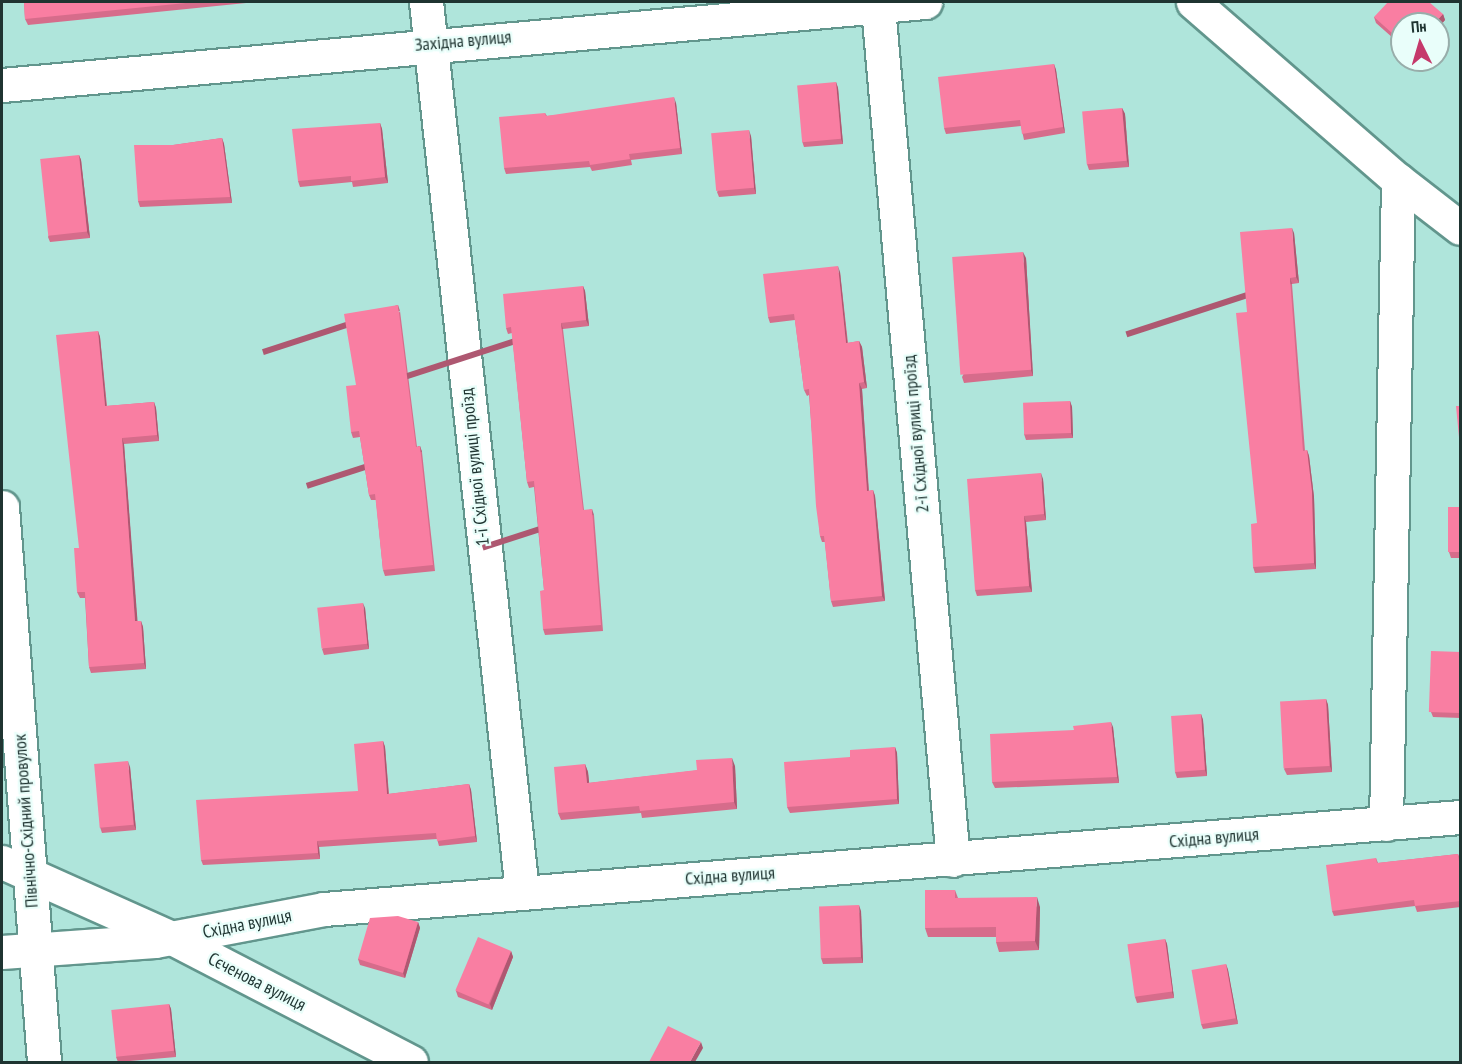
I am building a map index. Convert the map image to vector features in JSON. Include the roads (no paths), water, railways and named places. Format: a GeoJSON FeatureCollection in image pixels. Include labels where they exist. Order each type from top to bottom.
{"type":"FeatureCollection","features":[{"type":"Feature","properties":{"kind":"street","name":"1-ї Східної вулиці проїзд"},"geometry":{"type":"LineString","coordinates":[[426,2],[428,44],[522,891]]}},
{"type":"Feature","properties":{"kind":"street","name":"Західна вулиця"},"geometry":{"type":"LineString","coordinates":[[2,85],[428,44],[924,2]]}},
{"type":"Feature","properties":{"kind":"street"},"geometry":{"type":"LineString","coordinates":[[1193,2],[1398,180],[1461,228]]}},
{"type":"Feature","properties":{"kind":"street","name":"2-ї Східної вулиці проїзд"},"geometry":{"type":"LineString","coordinates":[[878,7],[953,860]]}},
{"type":"Feature","properties":{"kind":"street"},"geometry":{"type":"LineString","coordinates":[[1386,824],[1398,180]]}},
{"type":"Feature","properties":{"kind":"street","name":"Північно-Східний провулок"},"geometry":{"type":"LineString","coordinates":[[2,507],[44,1062]]}},
{"type":"Feature","properties":{"kind":"street","name":"Східна вулиця"},"geometry":{"type":"LineString","coordinates":[[2,952],[172,938],[324,909],[522,891],[953,860],[1461,817]]}},
{"type":"Feature","properties":{"kind":"street","name":"Сєченова вулиця"},"geometry":{"type":"LineString","coordinates":[[2,862],[30,878],[172,938],[411,1062]]}}]}
